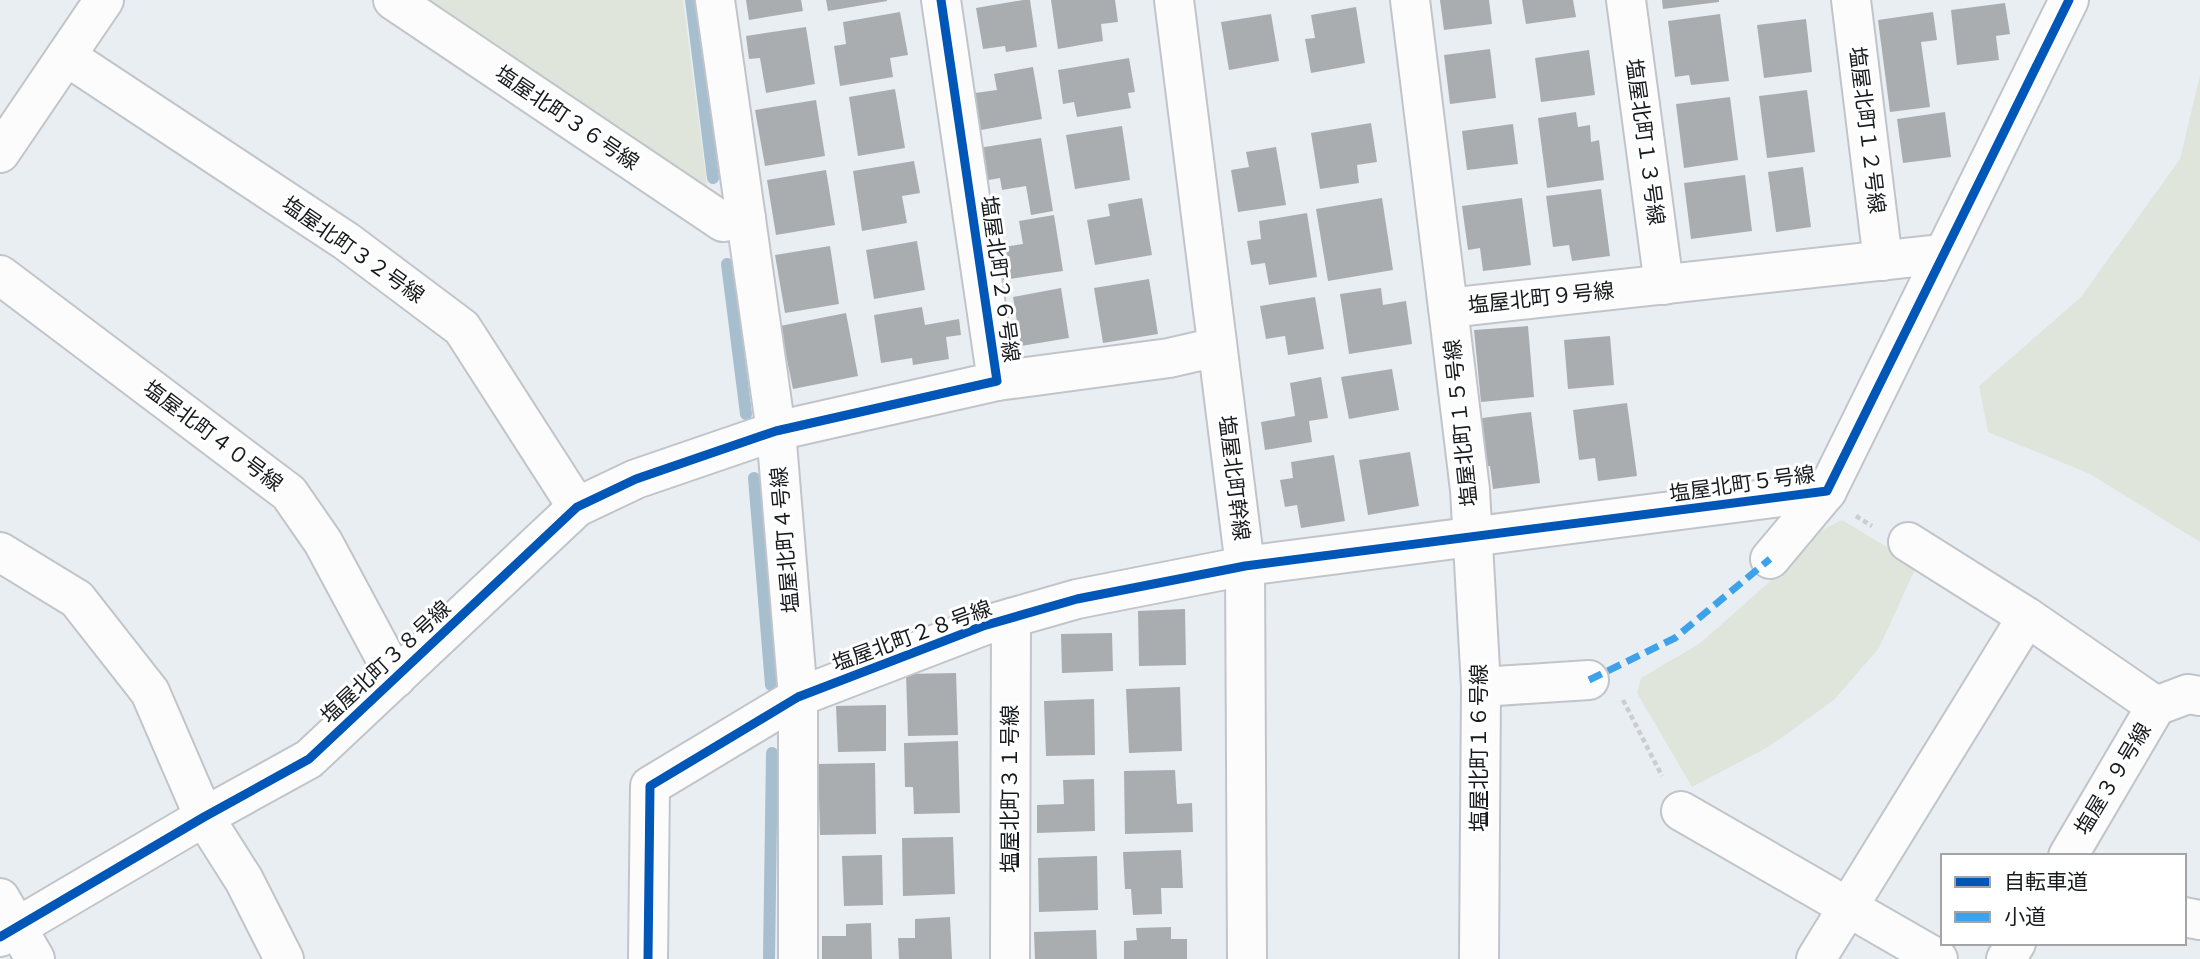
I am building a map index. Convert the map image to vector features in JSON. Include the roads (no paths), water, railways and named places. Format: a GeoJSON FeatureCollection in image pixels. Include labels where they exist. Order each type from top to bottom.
{"type":"FeatureCollection","features":[{"type":"Feature","properties":{"kind":"street"},"geometry":{"type":"LineString","coordinates":[[0,153],[104,0]]}},
{"type":"Feature","properties":{"kind":"street","name":"塩屋北町３６号線"},"geometry":{"type":"LineString","coordinates":[[393,0],[723,222],[746,218]]}},
{"type":"Feature","properties":{"kind":"street","name":"塩屋北町４号線"},"geometry":{"type":"LineString","coordinates":[[715,0],[776,431],[798,698],[798,959]]}},
{"type":"Feature","properties":{"kind":"street","name":"塩屋北町２６号線"},"geometry":{"type":"LineString","coordinates":[[776,431],[997,381],[941,0]]}},
{"type":"Feature","properties":{"kind":"street","name":"塩屋北町幹線"},"geometry":{"type":"LineString","coordinates":[[1174,0],[1245,566],[1247,959]]}},
{"type":"Feature","properties":{"kind":"street","name":"塩屋北町９号線"},"geometry":{"type":"LineString","coordinates":[[1409,0],[1448,308],[1942,254]]}},
{"type":"Feature","properties":{"kind":"street","name":"塩屋北町１３号線"},"geometry":{"type":"LineString","coordinates":[[1626,0],[1664,285]]}},
{"type":"Feature","properties":{"kind":"street","name":"塩屋北町１２号線"},"geometry":{"type":"LineString","coordinates":[[1851,0],[1883,261]]}},
{"type":"Feature","properties":{"kind":"street","name":"塩屋北町５号線"},"geometry":{"type":"LineString","coordinates":[[1245,566],[1827,491],[2069,0]]}},
{"type":"Feature","properties":{"kind":"street","name":"塩屋北町３２号線"},"geometry":{"type":"LineString","coordinates":[[66,57],[346,242],[462,328],[577,506]]}},
{"type":"Feature","properties":{"kind":"street","name":"塩屋北町４０号線"},"geometry":{"type":"LineString","coordinates":[[0,275],[289,492],[323,542],[396,678]]}},
{"type":"Feature","properties":{"kind":"street","name":"塩屋北町１５号線"},"geometry":{"type":"LineString","coordinates":[[1448,308],[1470,490],[1473,537]]}},
{"type":"Feature","properties":{"kind":"street"},"geometry":{"type":"LineString","coordinates":[[997,381],[1170,358],[1217,347]]}},
{"type":"Feature","properties":{"kind":"street","name":"塩屋北町３８号線"},"geometry":{"type":"LineString","coordinates":[[13,930],[204,817],[309,759],[577,506],[636,479],[776,431]]}},
{"type":"Feature","properties":{"kind":"street"},"geometry":{"type":"LineString","coordinates":[[1770,559],[1827,491]]}},
{"type":"Feature","properties":{"kind":"street","name":"塩屋北町１６号線"},"geometry":{"type":"LineString","coordinates":[[1473,537],[1481,687],[1479,959]]}},
{"type":"Feature","properties":{"kind":"street"},"geometry":{"type":"LineString","coordinates":[[1908,542],[2027,617],[2156,706]]}},
{"type":"Feature","properties":{"kind":"street"},"geometry":{"type":"LineString","coordinates":[[0,552],[77,599],[150,692],[204,817],[244,880],[284,959]]}},
{"type":"Feature","properties":{"kind":"street","name":"塩屋北町２８号線"},"geometry":{"type":"LineString","coordinates":[[648,959],[650,786],[798,698],[983,626],[1077,599],[1245,566]]}},
{"type":"Feature","properties":{"kind":"street"},"geometry":{"type":"LineString","coordinates":[[1816,959],[2027,617]]}},
{"type":"Feature","properties":{"kind":"street","name":"塩屋北町３１号線"},"geometry":{"type":"LineString","coordinates":[[1010,959],[1011,618]]}},
{"type":"Feature","properties":{"kind":"street"},"geometry":{"type":"LineString","coordinates":[[1481,687],[1604,687]]}},
{"type":"Feature","properties":{"kind":"street","name":"塩屋３９号線"},"geometry":{"type":"LineString","coordinates":[[2069,854],[2156,706],[2188,694],[2200,696]]}},
{"type":"Feature","properties":{"kind":"street"},"geometry":{"type":"LineString","coordinates":[[1681,811],[1938,959]]}},
{"type":"Feature","properties":{"kind":"waterway"},"geometry":{"type":"LineString","coordinates":[[691,0],[713,178]]}},
{"type":"Feature","properties":{"kind":"waterway"},"geometry":{"type":"LineString","coordinates":[[727,264],[746,414]]}},
{"type":"Feature","properties":{"kind":"waterway"},"geometry":{"type":"LineString","coordinates":[[754,478],[771,685]]}},
{"type":"Feature","properties":{"kind":"waterway"},"geometry":{"type":"LineString","coordinates":[[769,959],[772,753]]}}]}
